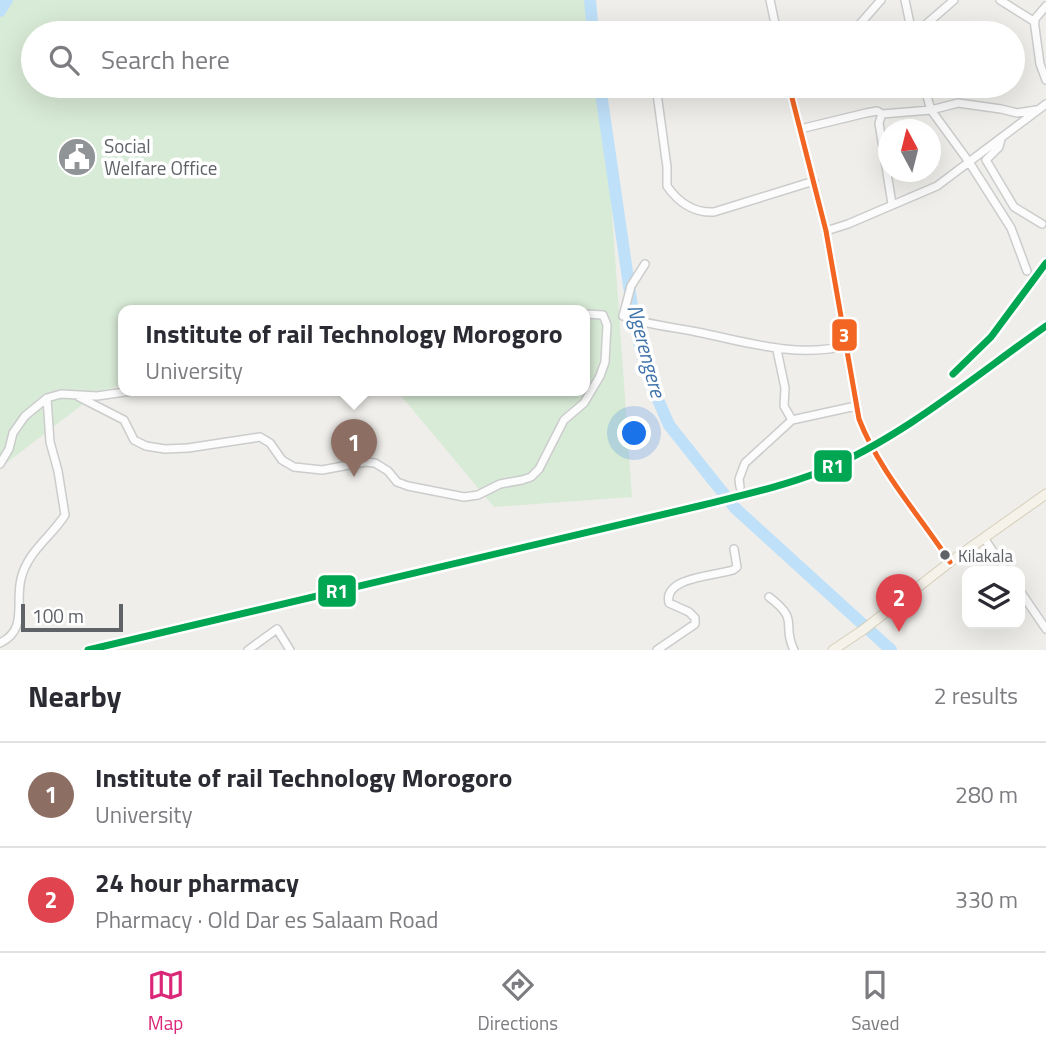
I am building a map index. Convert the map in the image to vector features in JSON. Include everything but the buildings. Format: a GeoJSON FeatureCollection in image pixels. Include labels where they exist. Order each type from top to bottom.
{"type":"FeatureCollection","features":[{"type":"Feature","properties":{"kind":"main road"},"geometry":{"type":"LineString","coordinates":[[833,650],[1046,494]]}},
{"type":"Feature","properties":{"kind":"street"},"geometry":{"type":"LineString","coordinates":[[770,0],[774,21]]}},
{"type":"Feature","properties":{"kind":"street"},"geometry":{"type":"LineString","coordinates":[[863,21],[881,0]]}},
{"type":"Feature","properties":{"kind":"street"},"geometry":{"type":"LineString","coordinates":[[905,0],[911,21]]}},
{"type":"Feature","properties":{"kind":"street"},"geometry":{"type":"LineString","coordinates":[[929,21],[954,0]]}},
{"type":"Feature","properties":{"kind":"street"},"geometry":{"type":"LineString","coordinates":[[1000,0],[1035,22]]}},
{"type":"Feature","properties":{"kind":"street"},"geometry":{"type":"LineString","coordinates":[[1046,6],[1039,12],[1035,22],[1040,64],[1046,80]]}},
{"type":"Feature","properties":{"kind":"street"},"geometry":{"type":"LineString","coordinates":[[658,98],[667,187],[687,205],[697,210],[714,212],[814,181]]}},
{"type":"Feature","properties":{"kind":"street"},"geometry":{"type":"LineString","coordinates":[[792,98],[826,231],[856,406],[872,446],[950,562]]}},
{"type":"Feature","properties":{"kind":"street"},"geometry":{"type":"LineString","coordinates":[[928,98],[931,110],[969,162],[1011,228],[1027,271]]}},
{"type":"Feature","properties":{"kind":"street"},"geometry":{"type":"LineString","coordinates":[[800,129],[877,111],[881,114],[931,110],[960,103],[1017,113],[1037,110]]}},
{"type":"Feature","properties":{"kind":"street"},"geometry":{"type":"LineString","coordinates":[[826,231],[857,221],[937,186],[969,162],[984,157],[1001,138],[1046,104]]}},
{"type":"Feature","properties":{"kind":"street"},"geometry":{"type":"LineString","coordinates":[[881,114],[878,122],[892,204]]}},
{"type":"Feature","properties":{"kind":"street"},"geometry":{"type":"LineString","coordinates":[[984,157],[1014,207],[1042,224]]}},
{"type":"Feature","properties":{"kind":"street"},"geometry":{"type":"LineString","coordinates":[[999,210],[1014,207]]}},
{"type":"Feature","properties":{"kind":"street"},"geometry":{"type":"LineString","coordinates":[[623,316],[631,286],[645,264]]}},
{"type":"Feature","properties":{"kind":"street"},"geometry":{"type":"LineString","coordinates":[[590,315],[623,316],[638,322],[695,331],[777,350],[807,351],[846,346]]}},
{"type":"Feature","properties":{"kind":"street"},"geometry":{"type":"LineString","coordinates":[[590,393],[605,362],[607,325],[603,316]]}},
{"type":"Feature","properties":{"kind":"street"},"geometry":{"type":"LineString","coordinates":[[777,350],[785,388],[784,406],[792,420]]}},
{"type":"Feature","properties":{"kind":"street"},"geometry":{"type":"LineString","coordinates":[[0,464],[9,449],[13,433],[26,416],[47,398],[61,394],[79,397],[118,393]]}},
{"type":"Feature","properties":{"kind":"street"},"geometry":{"type":"LineString","coordinates":[[79,397],[124,420],[134,440],[146,446],[164,449],[188,448],[260,437],[270,443],[282,460],[294,467],[322,470],[365,462],[375,463],[388,471],[397,482],[464,497],[478,495],[500,484],[531,477],[539,469],[565,420],[588,396]]}},
{"type":"Feature","properties":{"kind":"street"},"geometry":{"type":"LineString","coordinates":[[0,643],[8,640],[19,621],[21,580],[27,562],[65,515],[50,442],[47,398]]}},
{"type":"Feature","properties":{"kind":"street"},"geometry":{"type":"LineString","coordinates":[[740,487],[739,479],[745,463],[792,420],[856,406]]}},
{"type":"Feature","properties":{"kind":"street"},"geometry":{"type":"LineString","coordinates":[[984,538],[1003,566]]}},
{"type":"Feature","properties":{"kind":"street"},"geometry":{"type":"LineString","coordinates":[[657,650],[695,624],[695,618],[689,612],[669,603],[668,593],[673,587],[692,579],[733,570],[737,566],[734,549]]}},
{"type":"Feature","properties":{"kind":"street"},"geometry":{"type":"LineString","coordinates":[[769,597],[780,605],[789,619],[789,636],[794,650]]}},
{"type":"Feature","properties":{"kind":"street"},"geometry":{"type":"LineString","coordinates":[[1025,598],[1046,629]]}},
{"type":"Feature","properties":{"kind":"street"},"geometry":{"type":"LineString","coordinates":[[248,650],[276,629],[290,650]]}},
{"type":"Feature","properties":{"kind":"green space"},"geometry":{"type":"Polygon","coordinates":[[[2,0],[595,0],[597,21],[21,21],[21,98],[604,98],[632,497],[494,507],[401,396],[590,396],[590,305],[118,305],[118,386],[100,391],[0,468],[2,0]]]}},
{"type":"Feature","properties":{"kind":"waterway"},"geometry":{"type":"LineString","coordinates":[[0,11],[7,0]]}},
{"type":"Feature","properties":{"kind":"waterway","name":"Ngerengere"},"geometry":{"type":"LineString","coordinates":[[590,0],[592,21]]}},
{"type":"Feature","properties":{"kind":"waterway","name":"Ngerengere"},"geometry":{"type":"LineString","coordinates":[[602,98],[635,327],[649,379],[669,425],[735,508],[891,650]]}},
{"type":"Feature","properties":{"kind":"transit line","name":"3"},"geometry":{"type":"LineString","coordinates":[[792,98],[826,231],[859,419],[877,457],[950,562]]}},
{"type":"Feature","properties":{"kind":"transit line","name":"R1"},"geometry":{"type":"LineString","coordinates":[[953,374],[991,337],[1046,263]]}},
{"type":"Feature","properties":{"kind":"transit line","name":"R1"},"geometry":{"type":"LineString","coordinates":[[88,650],[703,505],[808,476],[852,457],[909,424],[1046,326]]}},
{"type":"Feature","properties":{"kind":"place","name":"Social Welfare Office"},"geometry":{"type":"Point","coordinates":[77,157]}},
{"type":"Feature","properties":{"kind":"place","name":"Institute of rail Technology Morogoro"},"geometry":{"type":"Point","coordinates":[354,477]}},
{"type":"Feature","properties":{"kind":"place","name":"Kilakala"},"geometry":{"type":"Point","coordinates":[945,555]}},
{"type":"Feature","properties":{"kind":"place","name":"24 hour pharmacy"},"geometry":{"type":"Point","coordinates":[899,632]}}]}
